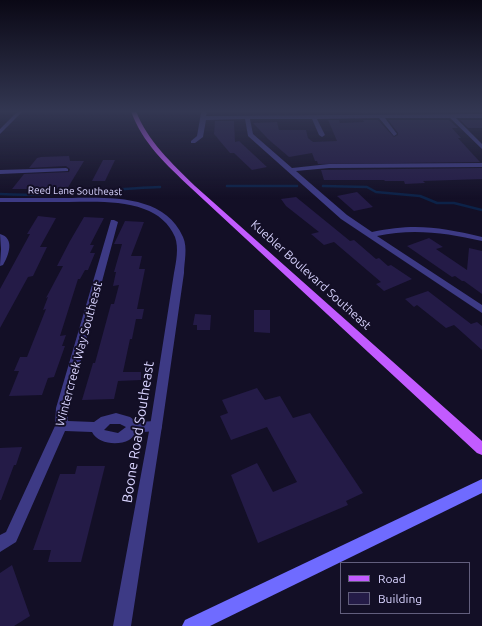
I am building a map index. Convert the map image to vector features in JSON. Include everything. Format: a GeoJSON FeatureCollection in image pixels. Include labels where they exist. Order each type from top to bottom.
{"type":"FeatureCollection","features":[{"type":"Feature","properties":{"kind":"main road","name":"Kuebler Boulevard Southeast"},"geometry":{"type":"LineString","coordinates":[[150,140],[193,187],[482,449]]}},
{"type":"Feature","properties":{"kind":"main road"},"geometry":{"type":"LineString","coordinates":[[191,626],[482,486]]}},
{"type":"Feature","properties":{"kind":"street"},"geometry":{"type":"LineString","coordinates":[[256,140],[338,213],[482,310]]}},
{"type":"Feature","properties":{"kind":"street"},"geometry":{"type":"LineString","coordinates":[[290,170],[322,166],[482,165]]}},
{"type":"Feature","properties":{"kind":"street"},"geometry":{"type":"LineString","coordinates":[[0,172],[66,170]]}},
{"type":"Feature","properties":{"kind":"street","name":"Reed Lane Southeast"},"geometry":{"type":"LineString","coordinates":[[0,200],[106,200],[134,203],[151,208],[166,217],[176,230],[180,242]]}},
{"type":"Feature","properties":{"kind":"street","name":"Wintercreek Way Southeast"},"geometry":{"type":"LineString","coordinates":[[0,544],[10,537],[61,426],[62,408],[114,222]]}},
{"type":"Feature","properties":{"kind":"street"},"geometry":{"type":"LineString","coordinates":[[370,235],[400,229],[416,228],[432,229],[482,239]]}},
{"type":"Feature","properties":{"kind":"street"},"geometry":{"type":"LineString","coordinates":[[0,236],[4,240],[6,246],[4,257],[0,263]]}},
{"type":"Feature","properties":{"kind":"street","name":"Boone Road Southeast"},"geometry":{"type":"LineString","coordinates":[[122,626],[156,426],[179,273],[180,242]]}},
{"type":"Feature","properties":{"kind":"street"},"geometry":{"type":"LineString","coordinates":[[97,427],[102,421],[121,419],[130,422],[134,428]]}},
{"type":"Feature","properties":{"kind":"street"},"geometry":{"type":"LineString","coordinates":[[61,426],[97,427]]}},
{"type":"Feature","properties":{"kind":"street"},"geometry":{"type":"LineString","coordinates":[[97,427],[99,433],[107,437],[118,438],[125,436],[134,428],[156,426]]}},
{"type":"Feature","properties":{"kind":"building"},"geometry":{"type":"Polygon","coordinates":[[[219,140],[239,141],[267,167],[252,170],[234,153],[230,153],[219,140]]]}},
{"type":"Feature","properties":{"kind":"building"},"geometry":{"type":"Polygon","coordinates":[[[269,140],[311,140],[313,142],[460,140],[480,162],[318,164],[312,153],[289,157],[269,140]]]}},
{"type":"Feature","properties":{"kind":"building"},"geometry":{"type":"Polygon","coordinates":[[[69,156],[70,161],[84,161],[67,189],[12,189],[24,174],[69,172],[70,169],[66,166],[29,168],[37,158],[69,156]]]}},
{"type":"Feature","properties":{"kind":"building"},"geometry":{"type":"Polygon","coordinates":[[[103,160],[115,160],[105,181],[92,181],[103,160]]]}},
{"type":"Feature","properties":{"kind":"building"},"geometry":{"type":"Polygon","coordinates":[[[482,168],[482,179],[423,181],[425,183],[405,184],[404,181],[384,180],[324,180],[321,170],[482,168]]]}},
{"type":"Feature","properties":{"kind":"building"},"geometry":{"type":"Polygon","coordinates":[[[357,192],[373,207],[354,211],[337,196],[357,192]]]}},
{"type":"Feature","properties":{"kind":"building"},"geometry":{"type":"Polygon","coordinates":[[[296,197],[350,241],[354,240],[376,259],[379,258],[388,266],[391,265],[412,279],[384,291],[376,284],[381,282],[334,242],[324,245],[311,234],[319,232],[286,206],[281,199],[296,197]]]}},
{"type":"Feature","properties":{"kind":"building"},"geometry":{"type":"Polygon","coordinates":[[[38,216],[56,218],[40,247],[47,247],[33,276],[28,277],[0,328],[0,289],[30,234],[27,234],[38,216]]]}},
{"type":"Feature","properties":{"kind":"building"},"geometry":{"type":"Polygon","coordinates":[[[84,217],[104,218],[90,245],[94,245],[90,253],[95,253],[88,270],[85,270],[80,279],[78,279],[60,336],[66,335],[62,346],[65,346],[54,377],[48,378],[42,395],[9,396],[19,371],[14,371],[20,357],[27,357],[46,309],[43,310],[48,297],[46,298],[63,266],[57,266],[84,217]]]}},
{"type":"Feature","properties":{"kind":"building"},"geometry":{"type":"Polygon","coordinates":[[[125,221],[144,222],[131,256],[142,256],[139,269],[145,269],[137,309],[144,309],[142,319],[136,319],[123,372],[141,372],[141,380],[118,381],[114,399],[82,400],[93,363],[95,363],[111,304],[114,304],[119,285],[113,286],[116,272],[114,272],[122,244],[114,244],[125,221]]]}},
{"type":"Feature","properties":{"kind":"building"},"geometry":{"type":"Polygon","coordinates":[[[429,238],[443,247],[436,249],[467,270],[469,248],[482,251],[482,294],[464,281],[455,276],[452,277],[407,246],[429,238]]]}},
{"type":"Feature","properties":{"kind":"building"},"geometry":{"type":"Polygon","coordinates":[[[428,291],[471,324],[477,322],[482,326],[482,350],[454,325],[446,328],[417,305],[414,307],[405,299],[428,291]]]}},
{"type":"Feature","properties":{"kind":"building"},"geometry":{"type":"Polygon","coordinates":[[[254,310],[270,310],[270,333],[254,332],[254,310]]]}},
{"type":"Feature","properties":{"kind":"building"},"geometry":{"type":"Polygon","coordinates":[[[195,314],[211,315],[210,330],[197,330],[197,325],[193,325],[195,314]]]}},
{"type":"Feature","properties":{"kind":"building"},"geometry":{"type":"Polygon","coordinates":[[[257,388],[265,400],[280,396],[293,418],[310,413],[363,493],[346,501],[348,505],[258,543],[231,475],[257,463],[273,492],[297,482],[267,427],[231,440],[220,416],[228,413],[222,400],[257,388]]]}},
{"type":"Feature","properties":{"kind":"building"},"geometry":{"type":"Polygon","coordinates":[[[22,447],[16,465],[14,465],[0,500],[0,448],[22,447]]]}},
{"type":"Feature","properties":{"kind":"building"},"geometry":{"type":"Polygon","coordinates":[[[77,466],[105,466],[81,562],[48,562],[51,550],[33,550],[60,474],[75,474],[77,466]]]}},
{"type":"Feature","properties":{"kind":"building"},"geometry":{"type":"Polygon","coordinates":[[[12,565],[30,616],[14,626],[0,626],[0,573],[12,565]]]}},
{"type":"Feature","properties":{"kind":"waterway"},"geometry":{"type":"LineString","coordinates":[[227,186],[297,186]]}},
{"type":"Feature","properties":{"kind":"waterway"},"geometry":{"type":"LineString","coordinates":[[323,186],[367,187],[376,192],[420,196],[437,203],[454,203],[482,210]]}},
{"type":"Feature","properties":{"kind":"waterway"},"geometry":{"type":"LineString","coordinates":[[0,194],[60,194],[160,187]]}}]}
